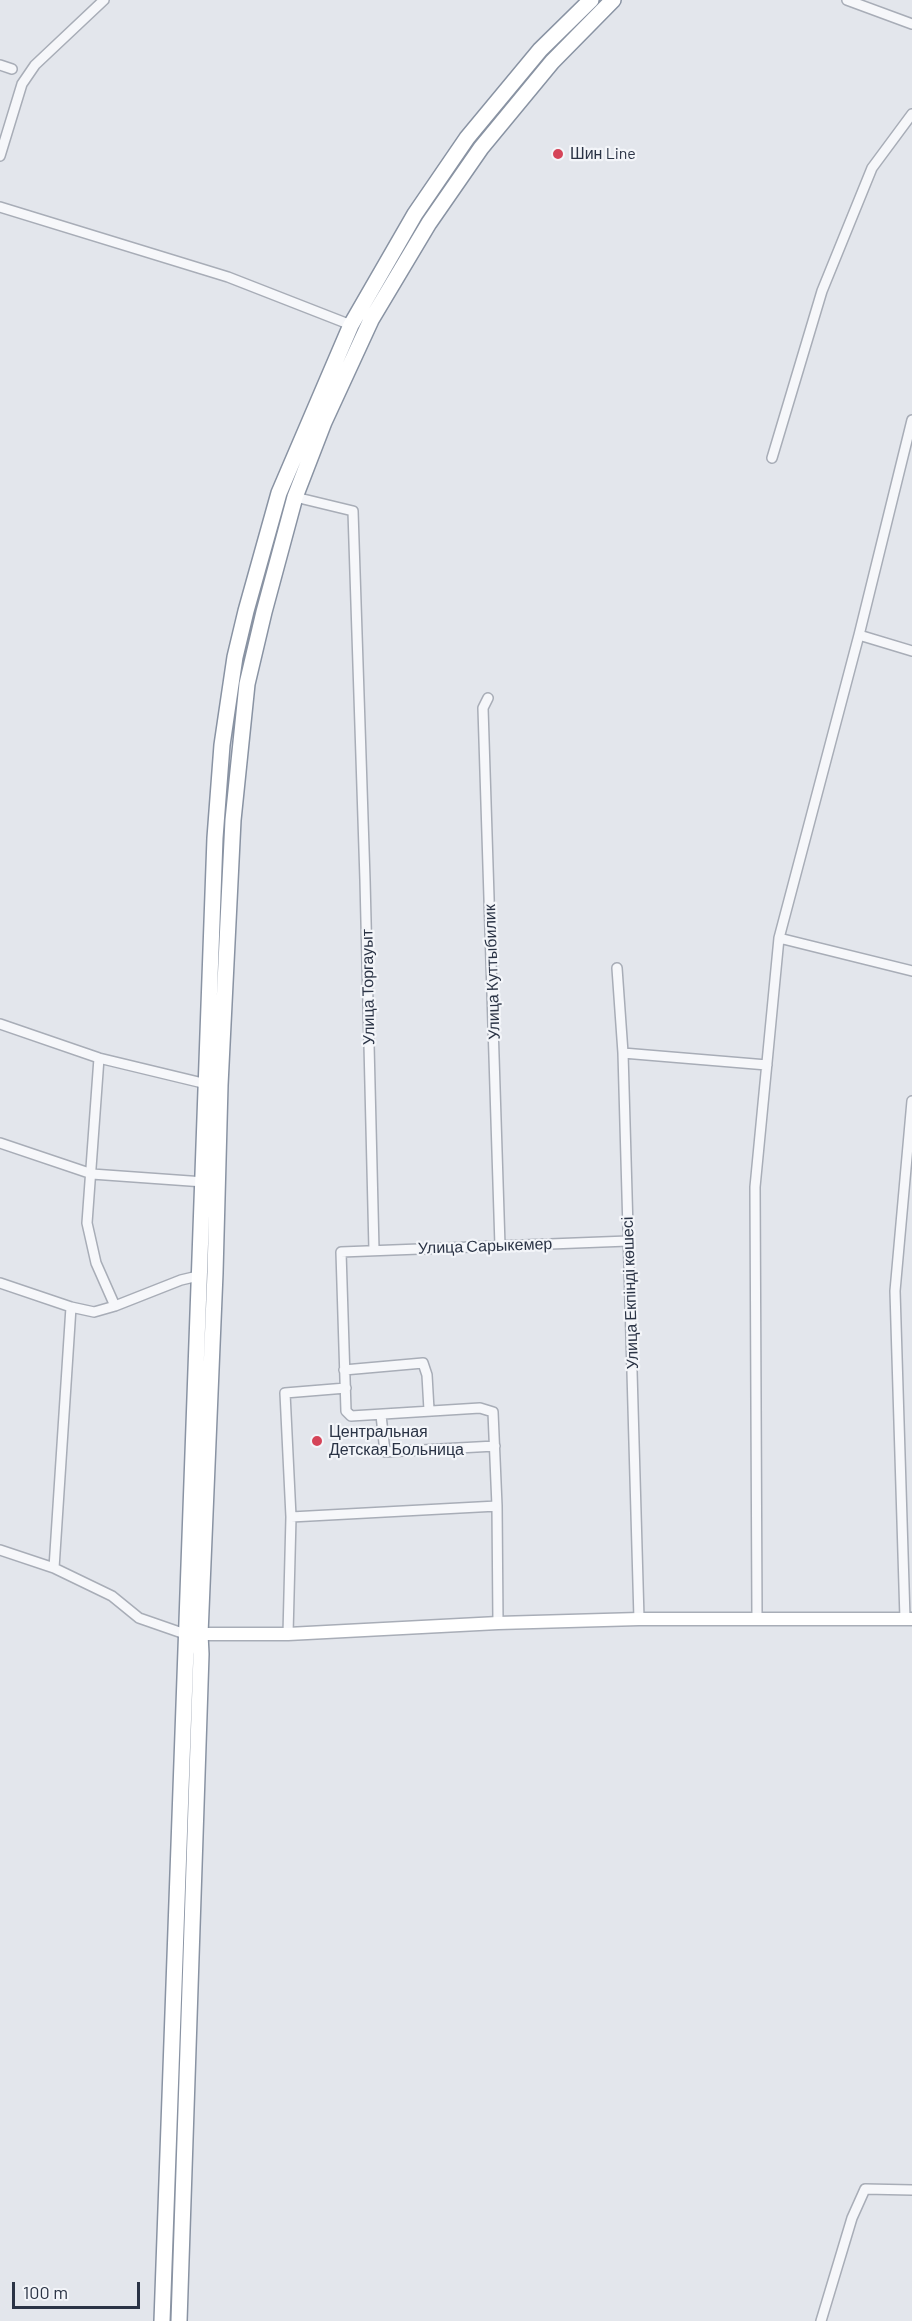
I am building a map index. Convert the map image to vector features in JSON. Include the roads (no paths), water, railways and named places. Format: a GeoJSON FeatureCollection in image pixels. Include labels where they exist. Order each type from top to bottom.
{"type":"FeatureCollection","features":[{"type":"Feature","properties":{"kind":"highway"},"geometry":{"type":"LineString","coordinates":[[179,2321],[201,1654],[192,1634],[188,1599],[198,1276],[204,1182],[215,838],[222,745],[235,657],[279,494],[351,325],[415,214],[467,138],[540,50],[591,0]]}},
{"type":"Feature","properties":{"kind":"highway"},"geometry":{"type":"LineString","coordinates":[[162,2321],[188,1654],[192,1634],[215,1262],[220,1084],[232,838],[247,684],[295,497],[324,422],[371,320],[429,223],[468,165],[552,62],[614,0]]}},
{"type":"Feature","properties":{"kind":"highway"},"geometry":{"type":"LineString","coordinates":[[215,838],[232,838]]}},
{"type":"Feature","properties":{"kind":"main road"},"geometry":{"type":"LineString","coordinates":[[192,1634],[288,1634],[498,1623],[639,1619],[908,1619]]}},
{"type":"Feature","properties":{"kind":"street"},"geometry":{"type":"LineString","coordinates":[[0,156],[22,84],[36,65],[104,0]]}},
{"type":"Feature","properties":{"kind":"street"},"geometry":{"type":"LineString","coordinates":[[847,0],[912,24]]}},
{"type":"Feature","properties":{"kind":"street"},"geometry":{"type":"LineString","coordinates":[[0,65],[12,69]]}},
{"type":"Feature","properties":{"kind":"street"},"geometry":{"type":"LineString","coordinates":[[772,458],[822,291],[872,168],[912,114]]}},
{"type":"Feature","properties":{"kind":"street"},"geometry":{"type":"LineString","coordinates":[[0,207],[228,277],[351,325]]}},
{"type":"Feature","properties":{"kind":"street"},"geometry":{"type":"LineString","coordinates":[[757,1618],[755,1186],[779,938],[859,635],[912,420]]}},
{"type":"Feature","properties":{"kind":"street","name":"Улица Торгауыт"},"geometry":{"type":"LineString","coordinates":[[295,497],[353,512],[374,1250]]}},
{"type":"Feature","properties":{"kind":"street"},"geometry":{"type":"LineString","coordinates":[[859,635],[912,651]]}},
{"type":"Feature","properties":{"kind":"street","name":"Улица Куттыбилик"},"geometry":{"type":"LineString","coordinates":[[488,698],[483,708],[500,1246]]}},
{"type":"Feature","properties":{"kind":"street"},"geometry":{"type":"LineString","coordinates":[[779,938],[912,972]]}},
{"type":"Feature","properties":{"kind":"street","name":"Улица Екпінді көшесі"},"geometry":{"type":"LineString","coordinates":[[617,968],[623,1053],[639,1619]]}},
{"type":"Feature","properties":{"kind":"street"},"geometry":{"type":"LineString","coordinates":[[0,1024],[99,1058],[207,1084]]}},
{"type":"Feature","properties":{"kind":"street"},"geometry":{"type":"LineString","coordinates":[[623,1053],[767,1065]]}},
{"type":"Feature","properties":{"kind":"street"},"geometry":{"type":"LineString","coordinates":[[99,1058],[87,1223],[96,1263],[115,1306]]}},
{"type":"Feature","properties":{"kind":"street"},"geometry":{"type":"LineString","coordinates":[[908,1619],[895,1291],[912,1101]]}},
{"type":"Feature","properties":{"kind":"street"},"geometry":{"type":"LineString","coordinates":[[0,1143],[92,1173],[204,1182]]}},
{"type":"Feature","properties":{"kind":"street","name":"Улица Сарыкемер"},"geometry":{"type":"LineString","coordinates":[[344,1370],[341,1252],[628,1241]]}},
{"type":"Feature","properties":{"kind":"street"},"geometry":{"type":"LineString","coordinates":[[0,1283],[71,1307],[94,1312],[198,1276]]}},
{"type":"Feature","properties":{"kind":"street"},"geometry":{"type":"LineString","coordinates":[[54,1568],[71,1307]]}},
{"type":"Feature","properties":{"kind":"street"},"geometry":{"type":"LineString","coordinates":[[429,1410],[427,1375],[423,1363],[344,1370],[346,1411],[351,1416],[480,1408],[493,1412],[498,1623]]}},
{"type":"Feature","properties":{"kind":"street"},"geometry":{"type":"LineString","coordinates":[[288,1634],[291,1517],[285,1393],[346,1388]]}},
{"type":"Feature","properties":{"kind":"street"},"geometry":{"type":"LineString","coordinates":[[381,1415],[385,1452],[495,1446]]}},
{"type":"Feature","properties":{"kind":"street"},"geometry":{"type":"LineString","coordinates":[[291,1517],[497,1506]]}},
{"type":"Feature","properties":{"kind":"street"},"geometry":{"type":"LineString","coordinates":[[0,1550],[54,1568],[112,1596],[139,1618],[192,1634]]}},
{"type":"Feature","properties":{"kind":"street"},"geometry":{"type":"LineString","coordinates":[[821,2321],[852,2218],[865,2189],[912,2190]]}},
{"type":"Feature","properties":{"kind":"place","name":"Шин Line"},"geometry":{"type":"Point","coordinates":[558,154]}},
{"type":"Feature","properties":{"kind":"place","name":"Центральная Детская Больница"},"geometry":{"type":"Point","coordinates":[317,1441]}}]}
